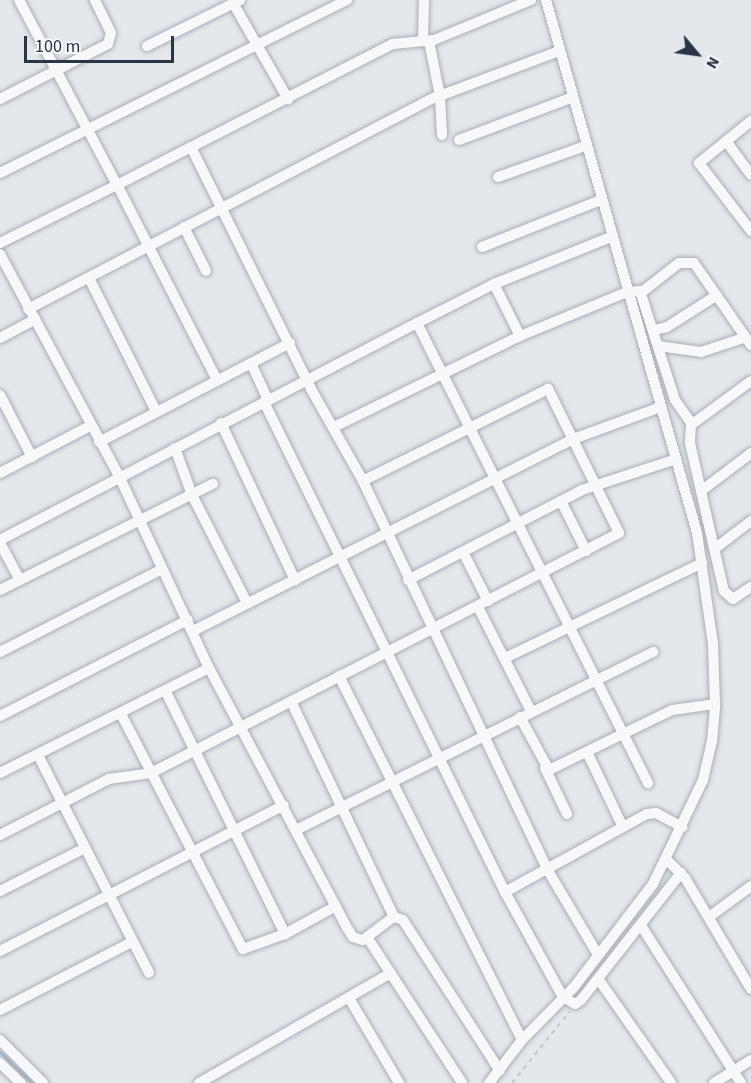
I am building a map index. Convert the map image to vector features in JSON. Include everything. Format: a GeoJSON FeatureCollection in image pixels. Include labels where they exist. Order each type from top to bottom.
{"type":"FeatureCollection","features":[{"type":"Feature","properties":{"kind":"street"},"geometry":{"type":"LineString","coordinates":[[20,0],[217,380]]}},
{"type":"Feature","properties":{"kind":"street"},"geometry":{"type":"LineString","coordinates":[[0,99],[57,72],[110,41],[111,33],[95,0]]}},
{"type":"Feature","properties":{"kind":"street"},"geometry":{"type":"LineString","coordinates":[[0,172],[347,0]]}},
{"type":"Feature","properties":{"kind":"street"},"geometry":{"type":"LineString","coordinates":[[424,0],[426,41],[440,96],[442,135]]}},
{"type":"Feature","properties":{"kind":"street"},"geometry":{"type":"LineString","coordinates":[[0,243],[393,44],[426,41],[531,0]]}},
{"type":"Feature","properties":{"kind":"street"},"geometry":{"type":"LineString","coordinates":[[489,1083],[522,1040],[599,980],[642,927],[673,866],[682,827],[703,780],[712,742],[715,704],[713,644],[702,563],[571,98],[546,0]]}},
{"type":"Feature","properties":{"kind":"street"},"geometry":{"type":"LineString","coordinates":[[147,46],[237,2],[255,45],[288,99]]}},
{"type":"Feature","properties":{"kind":"street"},"geometry":{"type":"LineString","coordinates":[[28,309],[440,96],[559,51]]}},
{"type":"Feature","properties":{"kind":"street"},"geometry":{"type":"LineString","coordinates":[[459,140],[571,98]]}},
{"type":"Feature","properties":{"kind":"street"},"geometry":{"type":"LineString","coordinates":[[751,121],[699,163],[751,231]]}},
{"type":"Feature","properties":{"kind":"street"},"geometry":{"type":"LineString","coordinates":[[726,141],[751,175]]}},
{"type":"Feature","properties":{"kind":"street"},"geometry":{"type":"LineString","coordinates":[[498,177],[585,146]]}},
{"type":"Feature","properties":{"kind":"street"},"geometry":{"type":"LineString","coordinates":[[191,147],[220,208],[363,482],[386,536],[548,869],[598,955]]}},
{"type":"Feature","properties":{"kind":"street"},"geometry":{"type":"LineString","coordinates":[[482,247],[601,200]]}},
{"type":"Feature","properties":{"kind":"street"},"geometry":{"type":"LineString","coordinates":[[184,227],[206,271]]}},
{"type":"Feature","properties":{"kind":"street"},"geometry":{"type":"LineString","coordinates":[[20,579],[0,542],[119,476],[494,284],[611,237]]}},
{"type":"Feature","properties":{"kind":"street"},"geometry":{"type":"LineString","coordinates":[[0,254],[90,426],[119,476],[162,569],[194,631],[209,669],[298,828],[353,937],[360,940],[394,917]]}},
{"type":"Feature","properties":{"kind":"street"},"geometry":{"type":"LineString","coordinates":[[334,427],[520,336],[627,292],[642,292],[679,263],[690,261],[699,266],[748,341],[701,352],[658,346]]}},
{"type":"Feature","properties":{"kind":"street"},"geometry":{"type":"LineString","coordinates":[[89,278],[156,411]]}},
{"type":"Feature","properties":{"kind":"street"},"geometry":{"type":"LineString","coordinates":[[494,284],[520,336]]}},
{"type":"Feature","properties":{"kind":"street"},"geometry":{"type":"LineString","coordinates":[[642,292],[675,400],[691,425],[700,491],[717,547],[726,595],[736,598],[751,587]]}},
{"type":"Feature","properties":{"kind":"street"},"geometry":{"type":"LineString","coordinates":[[654,330],[670,325],[717,295]]}},
{"type":"Feature","properties":{"kind":"street"},"geometry":{"type":"LineString","coordinates":[[0,338],[35,319]]}},
{"type":"Feature","properties":{"kind":"street"},"geometry":{"type":"LineString","coordinates":[[417,323],[648,783]]}},
{"type":"Feature","properties":{"kind":"street"},"geometry":{"type":"LineString","coordinates":[[99,442],[290,343]]}},
{"type":"Feature","properties":{"kind":"street"},"geometry":{"type":"LineString","coordinates":[[251,363],[266,401],[341,559],[505,892],[570,1002]]}},
{"type":"Feature","properties":{"kind":"street"},"geometry":{"type":"LineString","coordinates":[[691,425],[751,381]]}},
{"type":"Feature","properties":{"kind":"street"},"geometry":{"type":"LineString","coordinates":[[0,834],[112,778],[151,773],[619,533],[573,439],[545,389],[363,482]]}},
{"type":"Feature","properties":{"kind":"street"},"geometry":{"type":"LineString","coordinates":[[0,395],[32,457]]}},
{"type":"Feature","properties":{"kind":"street"},"geometry":{"type":"LineString","coordinates":[[194,631],[247,603],[341,559],[573,439],[658,408]]}},
{"type":"Feature","properties":{"kind":"street"},"geometry":{"type":"LineString","coordinates":[[221,423],[295,580]]}},
{"type":"Feature","properties":{"kind":"street"},"geometry":{"type":"LineString","coordinates":[[0,473],[90,426]]}},
{"type":"Feature","properties":{"kind":"street"},"geometry":{"type":"LineString","coordinates":[[175,448],[192,495],[247,603]]}},
{"type":"Feature","properties":{"kind":"street"},"geometry":{"type":"LineString","coordinates":[[700,491],[751,453]]}},
{"type":"Feature","properties":{"kind":"street"},"geometry":{"type":"LineString","coordinates":[[408,580],[561,501],[596,486],[673,460]]}},
{"type":"Feature","properties":{"kind":"street"},"geometry":{"type":"LineString","coordinates":[[0,590],[213,484]]}},
{"type":"Feature","properties":{"kind":"street"},"geometry":{"type":"LineString","coordinates":[[561,501],[586,551]]}},
{"type":"Feature","properties":{"kind":"street"},"geometry":{"type":"LineString","coordinates":[[717,547],[751,521]]}},
{"type":"Feature","properties":{"kind":"street"},"geometry":{"type":"LineString","coordinates":[[463,552],[488,601]]}},
{"type":"Feature","properties":{"kind":"street"},"geometry":{"type":"LineString","coordinates":[[505,658],[702,563]]}},
{"type":"Feature","properties":{"kind":"street"},"geometry":{"type":"LineString","coordinates":[[0,652],[162,569]]}},
{"type":"Feature","properties":{"kind":"street"},"geometry":{"type":"LineString","coordinates":[[478,607],[531,711]]}},
{"type":"Feature","properties":{"kind":"street"},"geometry":{"type":"LineString","coordinates":[[0,716],[188,620]]}},
{"type":"Feature","properties":{"kind":"street"},"geometry":{"type":"LineString","coordinates":[[298,828],[653,652]]}},
{"type":"Feature","properties":{"kind":"street"},"geometry":{"type":"LineString","coordinates":[[0,773],[39,757],[209,669]]}},
{"type":"Feature","properties":{"kind":"street"},"geometry":{"type":"LineString","coordinates":[[339,676],[390,784],[522,1040]]}},
{"type":"Feature","properties":{"kind":"street"},"geometry":{"type":"LineString","coordinates":[[166,692],[197,748],[285,934]]}},
{"type":"Feature","properties":{"kind":"street"},"geometry":{"type":"LineString","coordinates":[[291,701],[340,808],[394,917],[403,920],[500,1071]]}},
{"type":"Feature","properties":{"kind":"street"},"geometry":{"type":"LineString","coordinates":[[545,768],[587,752],[622,733],[680,707],[715,704]]}},
{"type":"Feature","properties":{"kind":"street"},"geometry":{"type":"LineString","coordinates":[[121,714],[243,949],[285,934],[336,906]]}},
{"type":"Feature","properties":{"kind":"street"},"geometry":{"type":"LineString","coordinates":[[520,717],[567,814]]}},
{"type":"Feature","properties":{"kind":"street"},"geometry":{"type":"LineString","coordinates":[[587,752],[623,827]]}},
{"type":"Feature","properties":{"kind":"street"},"geometry":{"type":"LineString","coordinates":[[39,757],[83,849],[149,973]]}},
{"type":"Feature","properties":{"kind":"street"},"geometry":{"type":"LineString","coordinates":[[0,951],[192,853],[236,828],[285,805]]}},
{"type":"Feature","properties":{"kind":"street"},"geometry":{"type":"LineString","coordinates":[[505,892],[651,813],[682,827]]}},
{"type":"Feature","properties":{"kind":"street"},"geometry":{"type":"LineString","coordinates":[[0,891],[83,849]]}},
{"type":"Feature","properties":{"kind":"street"},"geometry":{"type":"LineString","coordinates":[[673,866],[709,917],[751,989]]}},
{"type":"Feature","properties":{"kind":"street"},"geometry":{"type":"LineString","coordinates":[[570,1002],[598,955],[673,866]]}},
{"type":"Feature","properties":{"kind":"street"},"geometry":{"type":"LineString","coordinates":[[709,917],[751,886]]}},
{"type":"Feature","properties":{"kind":"street"},"geometry":{"type":"LineString","coordinates":[[642,927],[741,1083]]}},
{"type":"Feature","properties":{"kind":"street"},"geometry":{"type":"LineString","coordinates":[[368,936],[462,1083]]}},
{"type":"Feature","properties":{"kind":"street"},"geometry":{"type":"LineString","coordinates":[[0,1010],[132,942]]}},
{"type":"Feature","properties":{"kind":"street"},"geometry":{"type":"LineString","coordinates":[[199,1083],[391,973]]}},
{"type":"Feature","properties":{"kind":"street"},"geometry":{"type":"LineString","coordinates":[[599,980],[671,1083]]}},
{"type":"Feature","properties":{"kind":"street"},"geometry":{"type":"LineString","coordinates":[[350,998],[399,1083]]}},
{"type":"Feature","properties":{"kind":"street"},"geometry":{"type":"LineString","coordinates":[[0,1040],[44,1083]]}},
{"type":"Feature","properties":{"kind":"street"},"geometry":{"type":"LineString","coordinates":[[714,1083],[751,1060]]}},
{"type":"Feature","properties":{"kind":"street"},"geometry":{"type":"LineString","coordinates":[[0,1063],[21,1083]]}},
{"type":"Feature","properties":{"kind":"path"},"geometry":{"type":"LineString","coordinates":[[512,1083],[570,1002]]}},
{"type":"Feature","properties":{"kind":"waterway"},"geometry":{"type":"LineString","coordinates":[[0,1052],[32,1083]]}}]}
